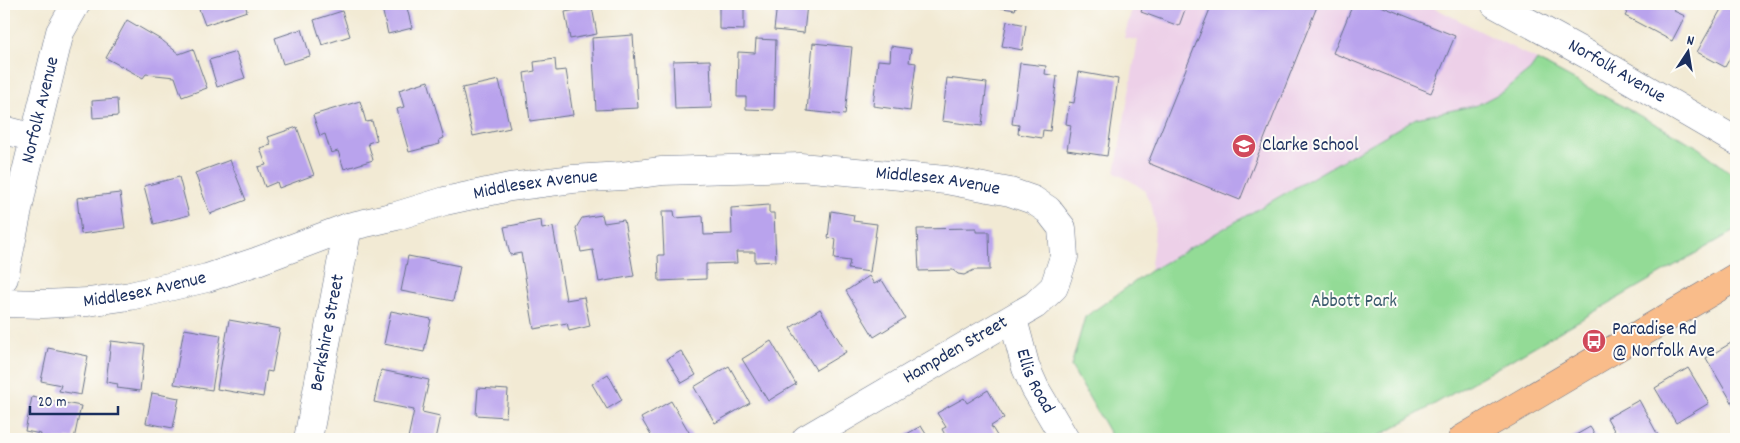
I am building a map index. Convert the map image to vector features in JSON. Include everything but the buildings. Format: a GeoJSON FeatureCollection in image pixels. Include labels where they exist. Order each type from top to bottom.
{"type":"FeatureCollection","features":[{"type":"Feature","properties":{"kind":"highway"},"geometry":{"type":"LineString","coordinates":[[1462,439],[1736,277]]}},
{"type":"Feature","properties":{"kind":"street","name":"Norfolk Avenue"},"geometry":{"type":"LineString","coordinates":[[4,278],[60,32],[76,4]]}},
{"type":"Feature","properties":{"kind":"street","name":"Norfolk Avenue"},"geometry":{"type":"LineString","coordinates":[[1495,4],[1588,55],[1736,141]]}},
{"type":"Feature","properties":{"kind":"street"},"geometry":{"type":"LineString","coordinates":[[4,130],[35,138]]}},
{"type":"Feature","properties":{"kind":"street","name":"Middlesex Avenue"},"geometry":{"type":"LineString","coordinates":[[4,303],[88,302],[130,296],[207,278],[348,227],[396,216],[445,200],[510,187],[662,171],[800,167],[946,180],[1010,192],[1033,200],[1048,210],[1062,228],[1062,232]]}},
{"type":"Feature","properties":{"kind":"street","name":"Berkshire Street"},"geometry":{"type":"LineString","coordinates":[[308,439],[348,227]]}},
{"type":"Feature","properties":{"kind":"street","name":"Hampden Street"},"geometry":{"type":"LineString","coordinates":[[806,439],[1035,305],[1054,287],[1064,257],[1062,232]]}},
{"type":"Feature","properties":{"kind":"street","name":"Ellis Road"},"geometry":{"type":"LineString","coordinates":[[1013,319],[1026,368],[1034,388],[1065,439]]}},
{"type":"Feature","properties":{"kind":"shaded area","name":"Clarke School"},"geometry":{"type":"Polygon","coordinates":[[[1133,4],[1427,4],[1537,60],[1530,70],[1504,91],[1477,105],[1416,118],[1150,271],[1155,223],[1152,207],[1144,190],[1115,173],[1138,40],[1124,38],[1133,4]]]}},
{"type":"Feature","properties":{"kind":"green space","name":"Abbott Park"},"geometry":{"type":"Polygon","coordinates":[[[1537,60],[1696,146],[1736,177],[1736,230],[1374,439],[1113,439],[1071,366],[1085,317],[1150,271],[1416,118],[1477,105],[1504,91],[1530,70],[1537,60]]]}},
{"type":"Feature","properties":{"kind":"place","name":"Clarke School"},"geometry":{"type":"Point","coordinates":[1244,146]}},
{"type":"Feature","properties":{"kind":"place","name":"Paradise Rd @ Norfolk Ave"},"geometry":{"type":"Point","coordinates":[1594,341]}}]}
